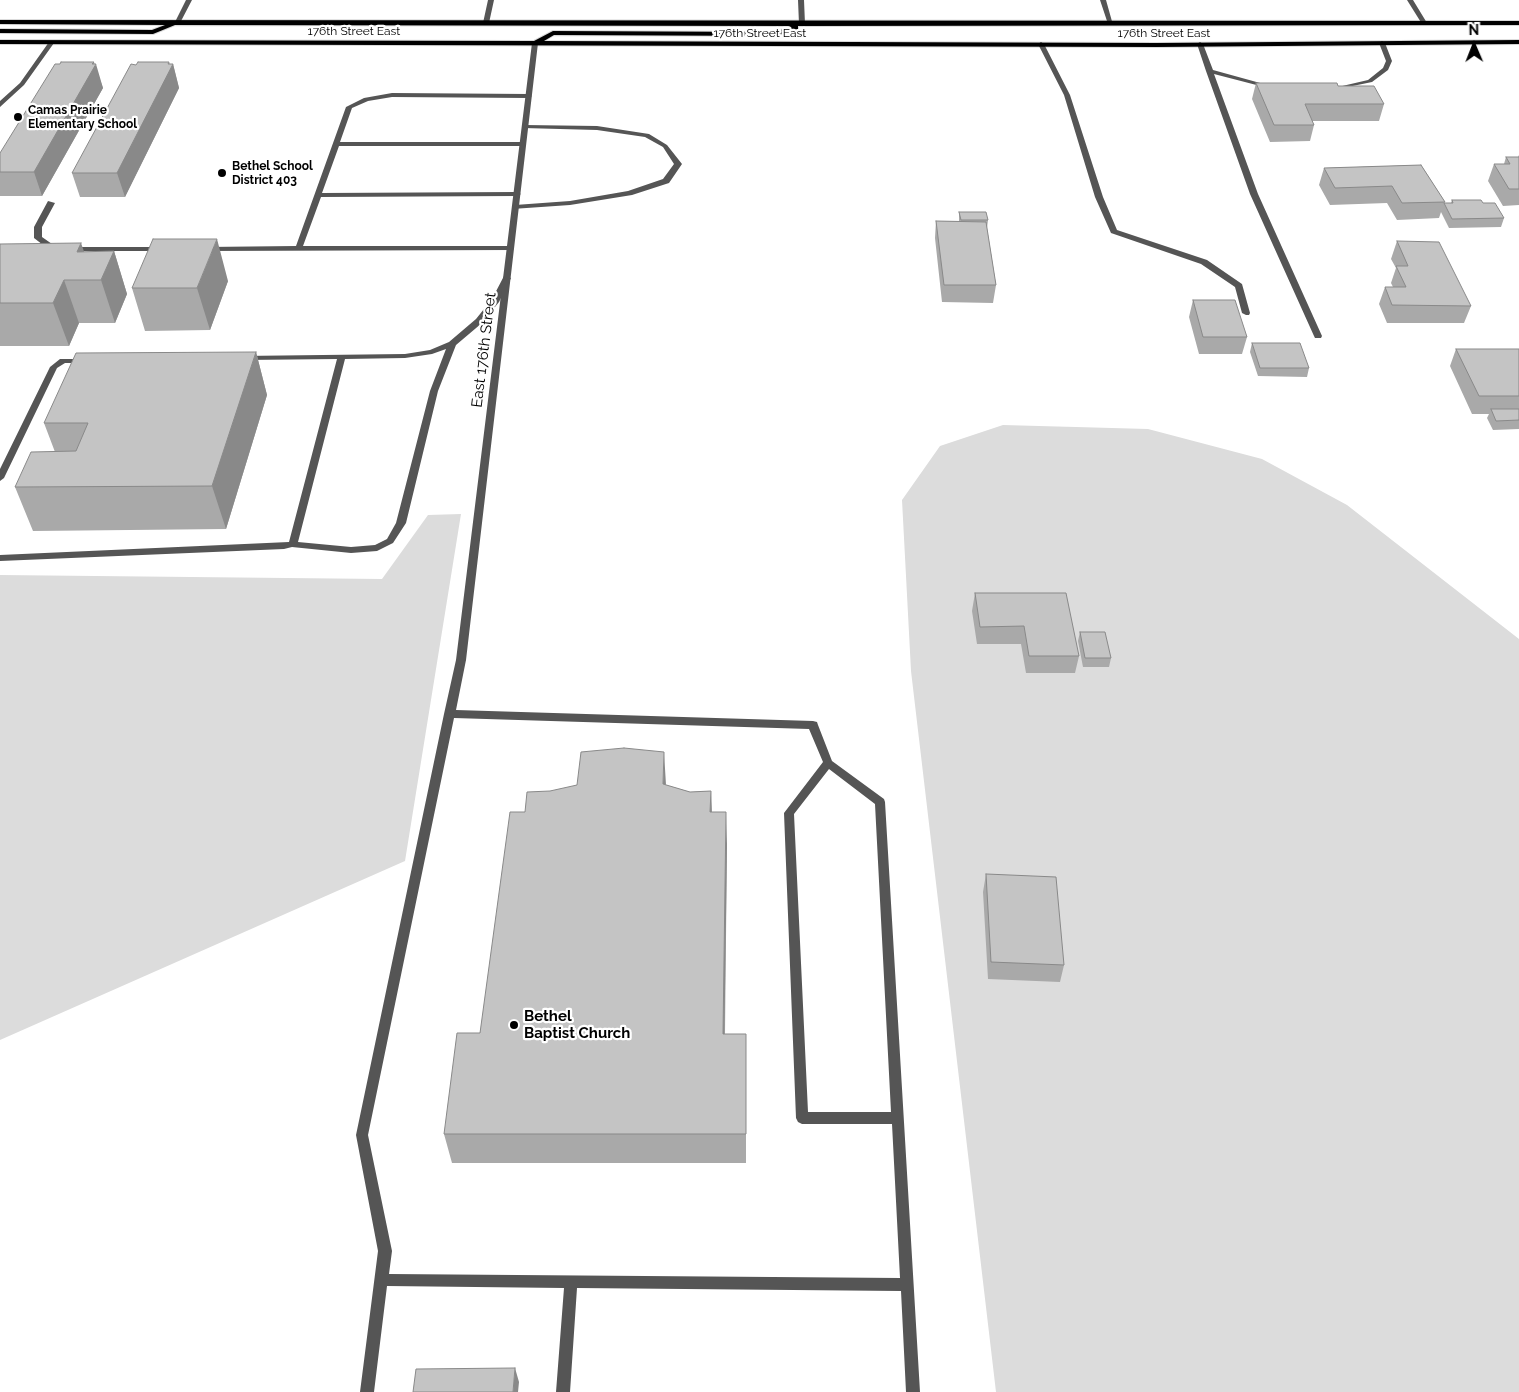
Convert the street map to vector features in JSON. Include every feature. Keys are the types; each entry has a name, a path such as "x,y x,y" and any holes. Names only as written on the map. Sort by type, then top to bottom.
{"main road":[{"name":"176th Street East","path":"0,22 1519,23"},
{"path":"0,31 153,32 178,22"},
{"path":"535,42 554,33 776,34 802,24"},
{"name":"176th Street East","path":"0,42 1200,44 1519,42"}],"street":[{"path":"178,22 189,0"},
{"path":"486,23 491,0"},
{"path":"801,0 802,24"},
{"path":"1103,0 1111,24"},
{"path":"1410,0 1424,23"},
{"path":"0,105 22,84 51,42"},
{"name":"East 176th Street","path":"367,1392 384,1251 362,1135 461,660 535,42"},
{"path":"1335,88 1370,81 1386,69 1389,60 1382,43"},
{"path":"1041,44 1066,94 1099,196 1114,231 1204,262 1239,286 1246,313"},
{"path":"1200,44 1254,194 1318,336"},
{"path":"1209,71 1279,87"},
{"path":"298,248 349,107 366,99 392,96 529,96"},
{"path":"515,207 570,202 629,193 666,181 678,164 665,146 647,135 597,128 525,127"},
{"path":"336,144 523,144"},
{"path":"318,195 517,194"},
{"path":"52,203 38,227 38,238 50,246 73,249 171,249"},
{"path":"201,249 510,248"},
{"path":"233,359 405,356 432,352 452,344 479,320 496,300 507,278"},
{"path":"0,558 284,546 292,544 351,550 377,548 390,542 401,524 434,391 452,344"},
{"path":"292,544 295,539 342,357"},
{"path":"0,478 54,368 63,361 93,361"},
{"path":"449,714 813,725 828,763 880,802 913,1392"},
{"path":"828,763 789,813 802,1118 897,1118"},
{"path":"381,1280 906,1285"},
{"path":"562,1392 571,1282"}],"shaded area":[{"path":"1003,425 1148,429 1262,459 1347,505 1519,639 1519,1392 996,1392 911,671 902,500 940,446"},
{"path":"461,514 405,861 0,1040 0,575 382,579 428,515"}],"building":[{"path":"61,62 94,62 92,64 96,64 34,172 0,172 0,153 55,64 60,64"},
{"path":"138,62 169,62 168,64 173,64 117,173 72,173 131,64 136,65"},
{"path":"1256,83 1337,83 1338,86 1374,86 1384,104 1305,104 1314,125 1274,125"},
{"path":"1506,157 1519,157 1519,189 1509,189 1494,164 1510,164"},
{"path":"1421,165 1445,202 1402,203 1392,186 1335,188 1324,168"},
{"path":"1452,200 1481,200 1483,203 1495,203 1504,218 1452,219 1444,203 1453,203"},
{"path":"959,212 986,212 988,220 961,220"},
{"path":"936,221 986,222 996,285 944,285"},
{"path":"153,239 217,239 197,288 132,288"},
{"path":"1397,241 1439,242 1471,306 1392,305 1385,287 1406,287 1396,266 1408,266"},
{"path":"81,243 77,252 114,251 101,280 64,280 53,303 0,303 0,244"},
{"path":"1193,300 1235,300 1247,337 1203,337"},
{"path":"1252,343 1300,343 1309,368 1260,368"},
{"path":"1456,349 1519,349 1519,396 1479,396"},
{"path":"256,352 212,486 15,487 31,452 76,451 88,423 44,423 76,353"},
{"path":"1491,409 1519,409 1519,420 1496,421"},
{"path":"975,593 1066,593 1079,656 1029,656 1024,626 980,627"},
{"path":"1080,632 1105,632 1111,658 1085,658"},
{"path":"624,748 664,752 663,784 690,792 711,791 710,812 726,812 723,1034 746,1034 746,1134 444,1134 457,1033 480,1033 510,812 525,812 527,792 550,791 577,785 581,752"},
{"path":"986,874 1056,877 1064,965 991,962"},
{"path":"515,1368 513,1392 413,1392 416,1369"}],"place":[{"name":"Camas Prairie Elementary School","path":"18,117"},
{"name":"Bethel School District 403","path":"222,173"},
{"name":"Bethel Baptist Church","path":"514,1025"}]}
